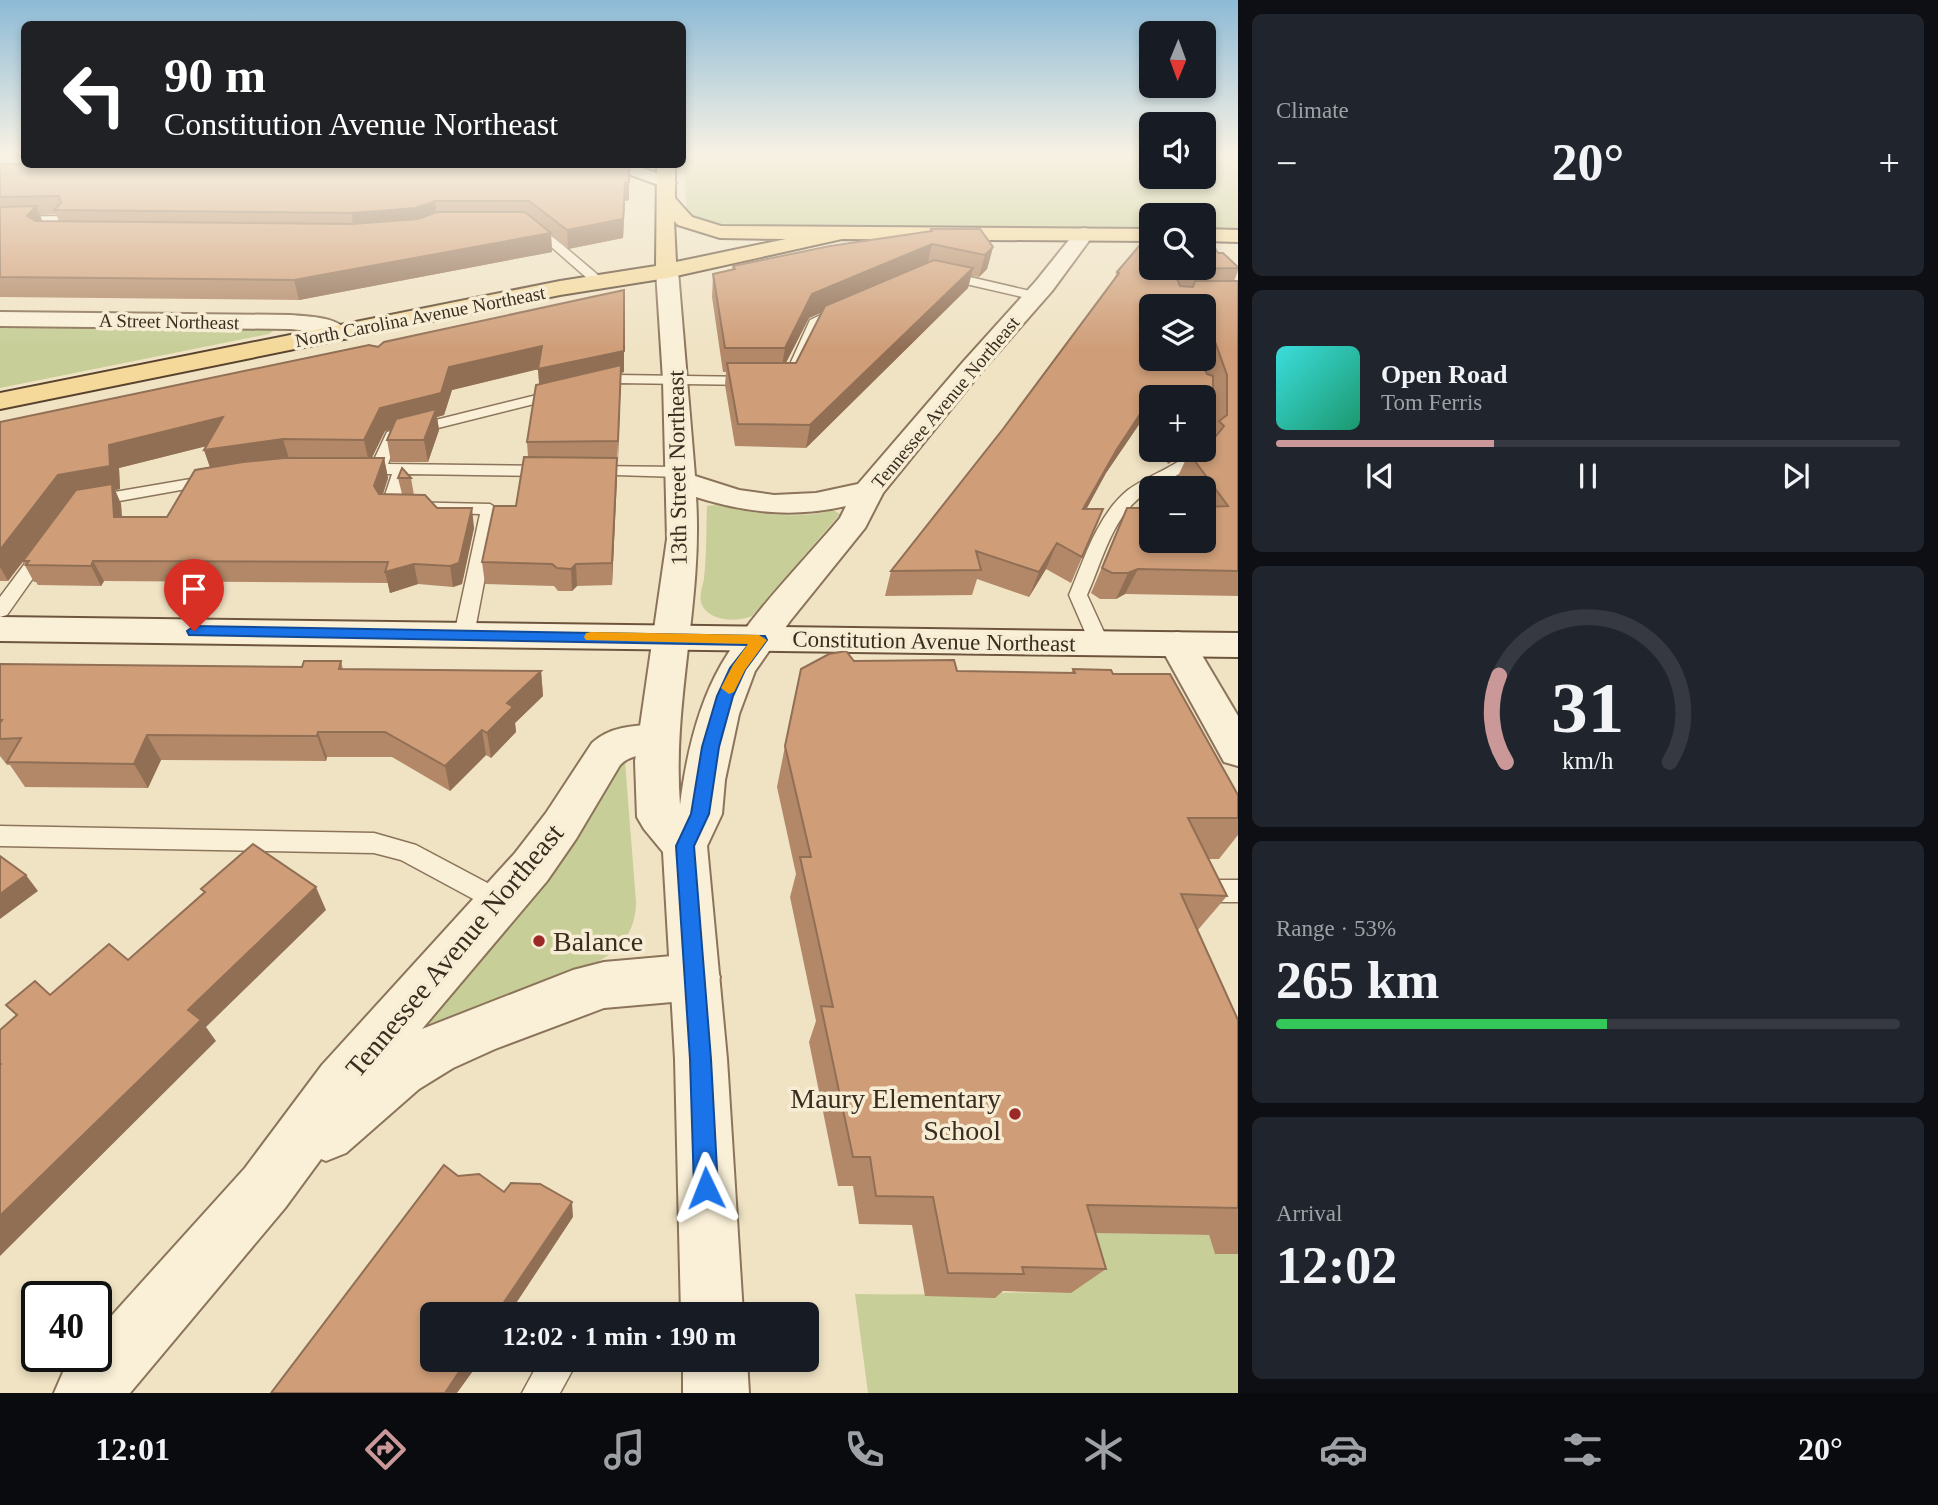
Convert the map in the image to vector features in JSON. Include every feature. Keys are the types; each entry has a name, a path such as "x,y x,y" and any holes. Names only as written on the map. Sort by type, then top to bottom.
{"main road":[{"name":"13th Street Northeast","path":"662,218 662,249 667,271"},
{"path":"684,218 685,221 711,230 1139,235"},
{"name":"North Carolina Avenue Northeast","path":"0,401 560,288 667,271 841,233"},
{"path":"1216,237 1235,239"}],"street":[{"name":"Tennessee Avenue Northeast","path":"759,640 854,521 869,491 1035,296 1084,234"},
{"name":"13th Street Northeast","path":"667,271 676,380 682,554 657,740 659,817 685,846"},
{"name":"A Street Northeast","path":"0,319 291,322 322,326 337,333"},
{"path":"680,476 743,501 772,506 813,504 869,491"},
{"name":"Constitution Avenue Northeast","path":"0,629 1238,645"},
{"path":"711,1302 695,978 685,846 700,814 711,747 725,696 738,668 759,640"},
{"path":"1177,644 1238,751"},
{"name":"Tennessee Avenue Northeast","path":"88,1393 265,1188 341,1084 501,903 561,826 612,747 628,741 657,740"},
{"name":"Tennessee Avenue Northeast","path":"265,1188 373,1091 434,1050 528,1011 604,985 695,978"},
{"path":"715,1372 716,1393"}],"lane":[{"path":"1,219 62,219 44,234 58,234"},
{"path":"517,225 535,227 600,283"},
{"path":"928,273 1035,296"},
{"path":"378,469 392,435 617,379 788,379 815,323 857,302"},
{"path":"1099,643 1078,594 1115,518 1125,502 1139,489 1189,462"},
{"path":"341,470 680,476"},
{"path":"402,470 389,507 490,509 464,635"},
{"path":"78,504 236,476"},
{"path":"0,611 54,537"},
{"path":"0,836 374,843 407,852 501,903"},
{"path":"1196,891 1238,891"},
{"path":"540,1393 553,1372"}],"green space":[{"path":"691,218 1139,218 1139,229 722,226"},
{"path":"1216,218 1238,218 1238,229 1216,229"},
{"path":"0,327 274,330 269,334 0,388"},
{"path":"716,505 774,515 803,515 833,510 840,514 752,616 724,619 706,611 700,599 706,560 707,506"},
{"path":"614,761 625,762 636,902 633,923 624,940 611,953 593,964 417,1033"},
{"path":"1055,1232 1209,1235 1215,1254 1238,1254 1238,1393 868,1393 855,1294 1071,1293"}],"building":[{"path":"0,218 31,218 36,221 352,224 421,218 532,218 551,233 294,280 0,277"},
{"path":"551,218 623,218 623,219 567,230"},
{"path":"931,229 980,229 993,247 985,255 932,244 812,294 785,348 725,348 713,274 735,269 733,266 830,246 932,231"},
{"path":"1139,246 1139,280 1178,280 1180,286 1193,287 1195,281 1238,281 1238,571 1138,569 1128,573 1112,573 1102,568 1127,508 1139,508 1139,553 1216,553 1216,506 1228,506 1216,490 1216,476 1206,476 1196,462 1216,462 1216,436 1224,426 1219,421 1227,415 1227,375 1216,344 1216,294 1139,294 1139,371 1206,371 1213,376 1213,385 1139,385 1139,416 1083,509 1103,509 1082,557 1057,543 1039,572 976,551 981,570 891,571 1003,429 1119,273 1117,272"},
{"path":"1216,250 1223,253 1238,268 1216,268"},
{"path":"934,260 973,268 810,425 738,424 727,363 796,363 825,306"},
{"path":"624,290 624,351 538,369 542,346 449,367 441,393 380,408 364,440 283,439 204,450 223,417 109,445 110,466 58,475 0,550 0,422 369,345 378,347 384,342"},
{"path":"621,365 618,441 527,442 536,385"},
{"path":"436,409 424,440 387,440 396,419"},
{"path":"524,457 617,458 612,563 576,564 571,569 557,568 552,564 482,562 494,506 516,506"},
{"path":"284,458 384,458 374,486 379,494 425,495 437,508 472,508 459,563 450,566 414,564 385,572 388,562 93,561 91,566 26,565 29,561 23,561 76,490 112,484 114,517 167,517 195,470"},
{"path":"402,468 411,478 398,478"},
{"name":"Maury Elementary School","path":"846,651 854,661 954,660 957,671 1075,673 1073,669 1111,670 1113,674 1170,674 1238,795 1238,818 1188,818 1227,896 1181,894 1238,1020 1238,1208 1087,1205 1106,1269 1022,1267 1024,1274 948,1273 933,1197 876,1196 870,1157 853,1157 821,1006 833,1007 800,857 811,857 785,746 801,669 829,654"},
{"path":"304,661 341,661 339,669 541,671 507,703 513,707 487,733 482,730 445,766 385,732 318,732 317,736 147,735 134,764 7,762 21,738 0,739 0,664 302,667"},
{"path":"253,844 316,887 188,1010 201,1020 0,1216 0,1030 17,1015 6,1005 35,981 50,995 109,944 128,960 205,892 201,889"},
{"path":"0,856 26,875 0,894"},
{"path":"444,1165 458,1176 479,1174 504,1192 511,1183 540,1184 572,1202 504,1302 420,1302 420,1372 459,1372 445,1393 271,1393"}],"slow traffic":[{"path":"591,637 759,640 738,668 729,688"}],"place":[{"name":"Balance","path":"539,941"},
{"name":"Maury Elementary School","path":"1015,1114"}],"route":[{"path":"194,631 759,640 738,668 725,696 704,780 700,814 685,846 701,1059 706,1188"}]}
